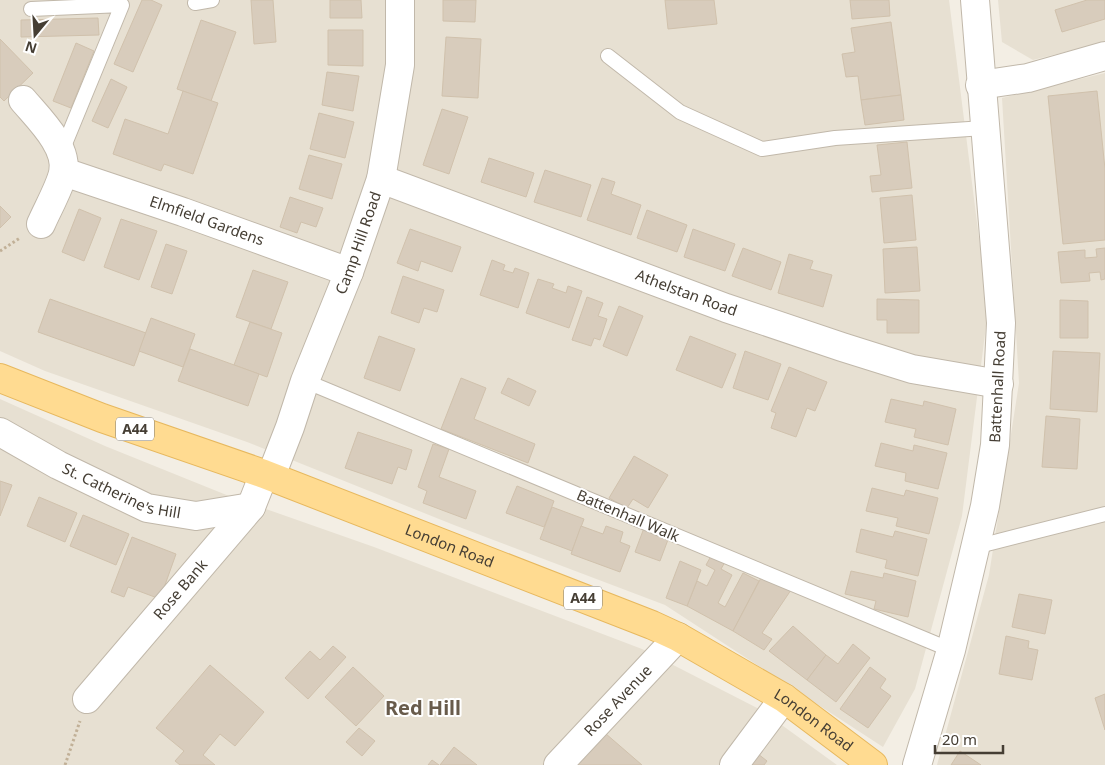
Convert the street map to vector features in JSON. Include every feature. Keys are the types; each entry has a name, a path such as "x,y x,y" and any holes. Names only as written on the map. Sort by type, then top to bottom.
{"main road":[{"name":"London Road","path":"0,378 102,418 268,475 652,625 678,637 784,698 873,765"}],"street":[{"name":"Camp Hill Road","path":"268,475 290,427 305,381 349,272 381,179 400,65 400,0"},
{"name":"Battenhall Road","path":"917,765 951,650 985,506 995,445 1001,323 980,84 975,0"},
{"path":"980,84 1028,78 1105,56"},
{"path":"23,100 52,134 62,162 42,224"},
{"name":"Elmfield Gardens","path":"62,162 183,212 349,272"},
{"name":"Athelstan Road","path":"381,179 726,308 842,347 912,369 998,384"},
{"name":"St. Catherine's Hill","path":"0,432 58,465 146,508 196,516 251,507"},
{"name":"Rose Bank","path":"87,699 251,507 268,475"},
{"name":"Rose Avenue","path":"558,765 678,637"},
{"path":"734,765 784,698"}],"lane":[{"path":"194,3 212,0"},
{"path":"30,9 122,5 62,162"},
{"path":"608,56 680,112 762,149 835,138 984,128"},
{"name":"Battenhall Walk","path":"305,381 951,650"},
{"path":"975,547 1105,514"}],"path":[{"path":"65,765 87,699"}],"shaded area":[{"path":"0,0 949,0 988,310 962,516 915,689 883,747 665,605 454,525 247,442 45,371 0,351"},
{"path":"998,0 1105,0 1105,42 1033,60 1002,42"},
{"path":"1105,73 1105,765 937,765 989,575 1019,383 1002,98"},
{"path":"0,399 105,446 229,496 374,547 642,649 761,710 837,765 0,765"}],"building":[{"path":"142,0 151,0 162,5 133,72 114,64"},
{"path":"251,0 273,0 276,42 254,44"},
{"path":"330,0 361,0 362,18 330,18"},
{"path":"443,0 476,0 475,22 443,21"},
{"path":"665,0 714,0 717,24 668,29"},
{"path":"850,0 889,0 890,16 852,19"},
{"path":"1087,0 1105,0 1105,19 1062,32 1055,10"},
{"path":"98,18 99,35 21,37 21,20"},
{"path":"201,20 236,32 211,101 177,89"},
{"path":"891,22 901,95 861,100 858,76 846,77 842,54 855,52 851,28"},
{"path":"328,30 363,30 363,66 328,65"},
{"path":"446,37 481,39 478,98 442,96"},
{"path":"0,39 33,73 4,101 0,97"},
{"path":"76,43 94,51 71,108 53,101"},
{"path":"327,72 359,76 353,111 322,105"},
{"path":"111,79 127,87 108,128 92,121"},
{"path":"183,91 218,103 193,174 164,164 161,171 113,154 125,119 168,134"},
{"path":"1097,91 1105,169 1105,240 1063,244 1048,96"},
{"path":"901,95 904,120 865,125 861,100"},
{"path":"442,109 468,117 449,174 423,165"},
{"path":"319,113 354,122 345,158 310,149"},
{"path":"907,142 912,188 872,192 870,176 881,175 877,145"},
{"path":"309,155 342,164 332,199 299,189"},
{"path":"489,158 534,173 526,197 481,182"},
{"path":"545,170 591,185 581,217 534,202"},
{"path":"602,178 615,182 611,194 641,205 631,235 587,220"},
{"path":"912,195 916,240 884,243 880,198"},
{"path":"290,197 323,208 316,227 301,222 297,233 280,227"},
{"path":"0,206 11,217 0,228"},
{"path":"79,209 101,218 84,261 62,252"},
{"path":"647,210 687,225 677,252 637,238"},
{"path":"121,219 157,231 139,280 104,267"},
{"path":"410,229 461,247 452,272 421,261 418,271 397,263"},
{"path":"693,229 735,244 725,271 684,257"},
{"path":"166,244 187,251 172,294 151,287"},
{"path":"917,247 920,291 885,293 883,249"},
{"path":"743,248 781,262 771,290 732,276"},
{"path":"1105,248 1105,279 1101,280 1100,272 1089,273 1090,281 1061,283 1058,252 1085,250 1085,258 1097,257 1096,249"},
{"path":"789,254 813,261 810,269 832,275 823,307 778,293"},
{"path":"492,260 505,265 503,270 513,273 515,268 529,273 518,308 480,295"},
{"path":"253,270 288,282 271,329 236,317"},
{"path":"403,276 444,290 437,312 424,308 419,323 391,313"},
{"path":"538,279 554,284 552,288 566,293 568,286 582,291 569,328 526,313"},
{"path":"587,297 603,303 598,316 607,319 600,340 594,338 591,346 572,340"},
{"path":"50,299 146,333 134,366 38,332"},
{"path":"877,299 919,300 919,333 887,333 887,320 877,320"},
{"path":"1060,300 1088,301 1088,338 1060,338"},
{"path":"619,306 643,316 627,356 603,346"},
{"path":"151,318 195,334 183,367 139,351"},
{"path":"250,322 282,333 267,377 234,365"},
{"path":"379,336 415,349 400,391 364,378"},
{"path":"690,336 736,354 722,388 676,370"},
{"path":"190,349 259,374 248,406 178,381"},
{"path":"745,351 781,364 768,400 733,388"},
{"path":"1053,351 1100,353 1097,412 1050,409"},
{"path":"789,367 827,382 815,411 807,408 796,437 771,428 776,413 771,411"},
{"path":"461,378 486,388 474,419 535,444 528,463 441,429"},
{"path":"508,378 536,391 529,406 501,393"},
{"path":"891,399 923,406 924,401 956,409 948,445 914,437 916,429 885,422"},
{"path":"1046,416 1080,419 1077,469 1042,467"},
{"path":"358,432 412,450 406,470 398,467 392,484 345,468"},
{"path":"881,443 913,451 914,445 947,453 938,489 905,481 906,473 875,466"},
{"path":"433,444 449,449 439,477 476,491 466,519 423,503 427,491 418,487"},
{"path":"634,456 668,475 648,508 633,499 627,508 609,498"},
{"path":"0,481 12,485 0,516"},
{"path":"517,486 554,501 544,527 506,513"},
{"path":"872,488 904,496 906,490 938,498 929,534 896,526 898,518 866,511"},
{"path":"39,497 77,513 65,542 27,526"},
{"path":"552,507 584,519 572,551 540,539"},
{"path":"83,515 129,534 116,565 70,546"},
{"path":"581,526 603,534 606,526 623,532 620,542 630,546 620,572 571,554"},
{"path":"644,528 669,537 660,561 635,552"},
{"path":"861,529 893,537 895,531 927,539 918,576 885,568 887,560 856,552"},
{"path":"132,537 176,554 160,599 128,587 124,597 111,592"},
{"path":"711,556 725,562 721,569 732,575 718,603 725,607 743,573 759,581 733,631 687,606 697,581 707,586 715,570 706,565"},
{"path":"680,561 701,570 687,606 666,598"},
{"path":"851,571 883,578 884,573 916,581 908,617 874,609 876,601 845,594"},
{"path":"762,576 791,590 762,633 772,639 764,650 733,631"},
{"path":"1019,594 1052,600 1045,634 1012,627"},
{"path":"793,626 826,655 807,680 769,651"},
{"path":"1006,636 1029,641 1028,648 1038,650 1032,680 999,674"},
{"path":"853,644 870,658 836,702 807,680 826,655 838,664"},
{"path":"333,646 346,657 308,699 285,678 310,651 320,660"},
{"path":"210,665 264,712 235,746 220,734 203,755 215,765 180,765 175,761 184,751 156,728"},
{"path":"353,667 384,696 356,726 325,697"},
{"path":"870,667 886,679 880,688 891,696 868,728 840,709"},
{"path":"1105,694 1105,730 1095,698"},
{"path":"598,727 642,765 566,765"},
{"path":"359,728 375,741 362,756 346,742"},
{"path":"454,747 477,765 440,765"},
{"path":"753,750 767,761 764,765 742,765"},
{"path":"960,751 981,765 951,765"},
{"path":"432,760 439,765 428,765"}],"district":[{"name":"Red Hill","path":"423,708"}]}
